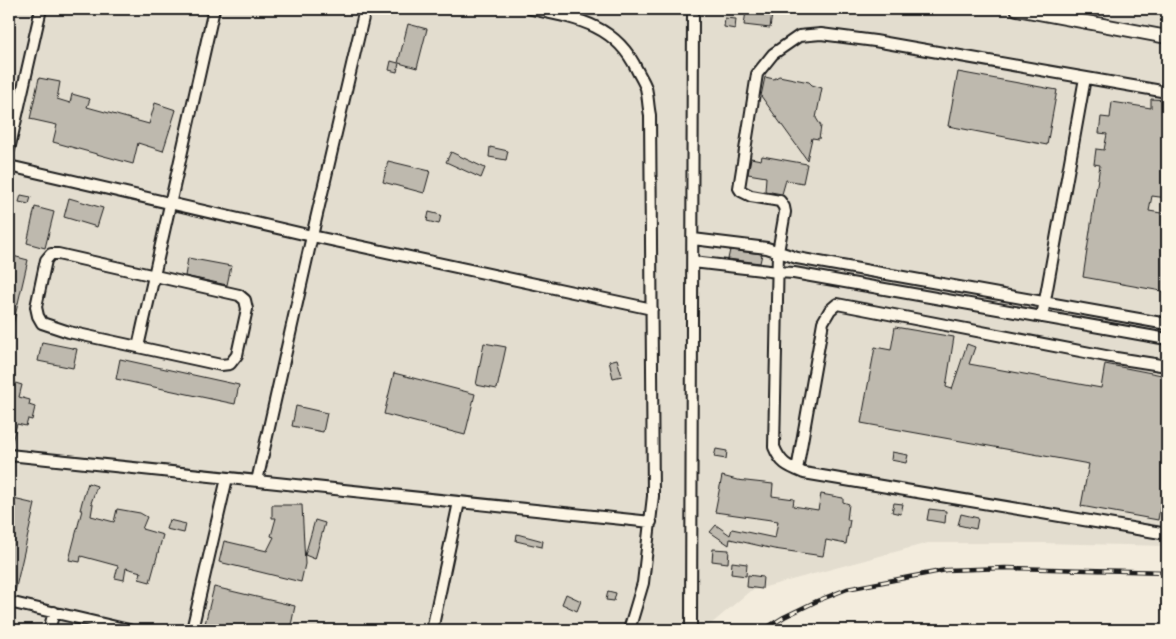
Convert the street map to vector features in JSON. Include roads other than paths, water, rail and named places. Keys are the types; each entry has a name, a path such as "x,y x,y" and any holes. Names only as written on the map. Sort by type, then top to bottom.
{"main road":[{"path":"1016,9 1167,37"}],"street":[{"path":"9,150 41,9"},
{"path":"138,347 214,9"},
{"path":"257,481 365,9"},
{"path":"531,9 576,18 601,29 620,44 634,63 646,87 650,115 653,496 643,583 629,630"},
{"path":"692,630 693,9"},
{"path":"1167,92 876,41 821,34 798,36 773,54 757,74 739,188 751,196 780,201 785,212 778,252 774,447 779,459 786,466 804,473 1167,534"},
{"path":"1042,317 1085,78"},
{"path":"9,166 312,236 652,309"},
{"path":"693,239 767,248 797,258 1167,324"},
{"path":"51,254 154,276 239,295 245,300 247,309 237,355 230,364 221,364 69,332 42,323 38,316 36,307 46,260 51,254"},
{"path":"692,262 794,273 1167,339"},
{"path":"797,470 823,322 830,310 837,304 1116,358 1167,366"},
{"path":"9,455 651,522"},
{"path":"192,630 227,478"},
{"path":"432,630 459,502"},
{"path":"9,602 129,630"},
{"path":"49,630 54,612"}],"railway":[{"path":"763,630 784,617 847,589 946,570 1006,568 1167,572"}]}
